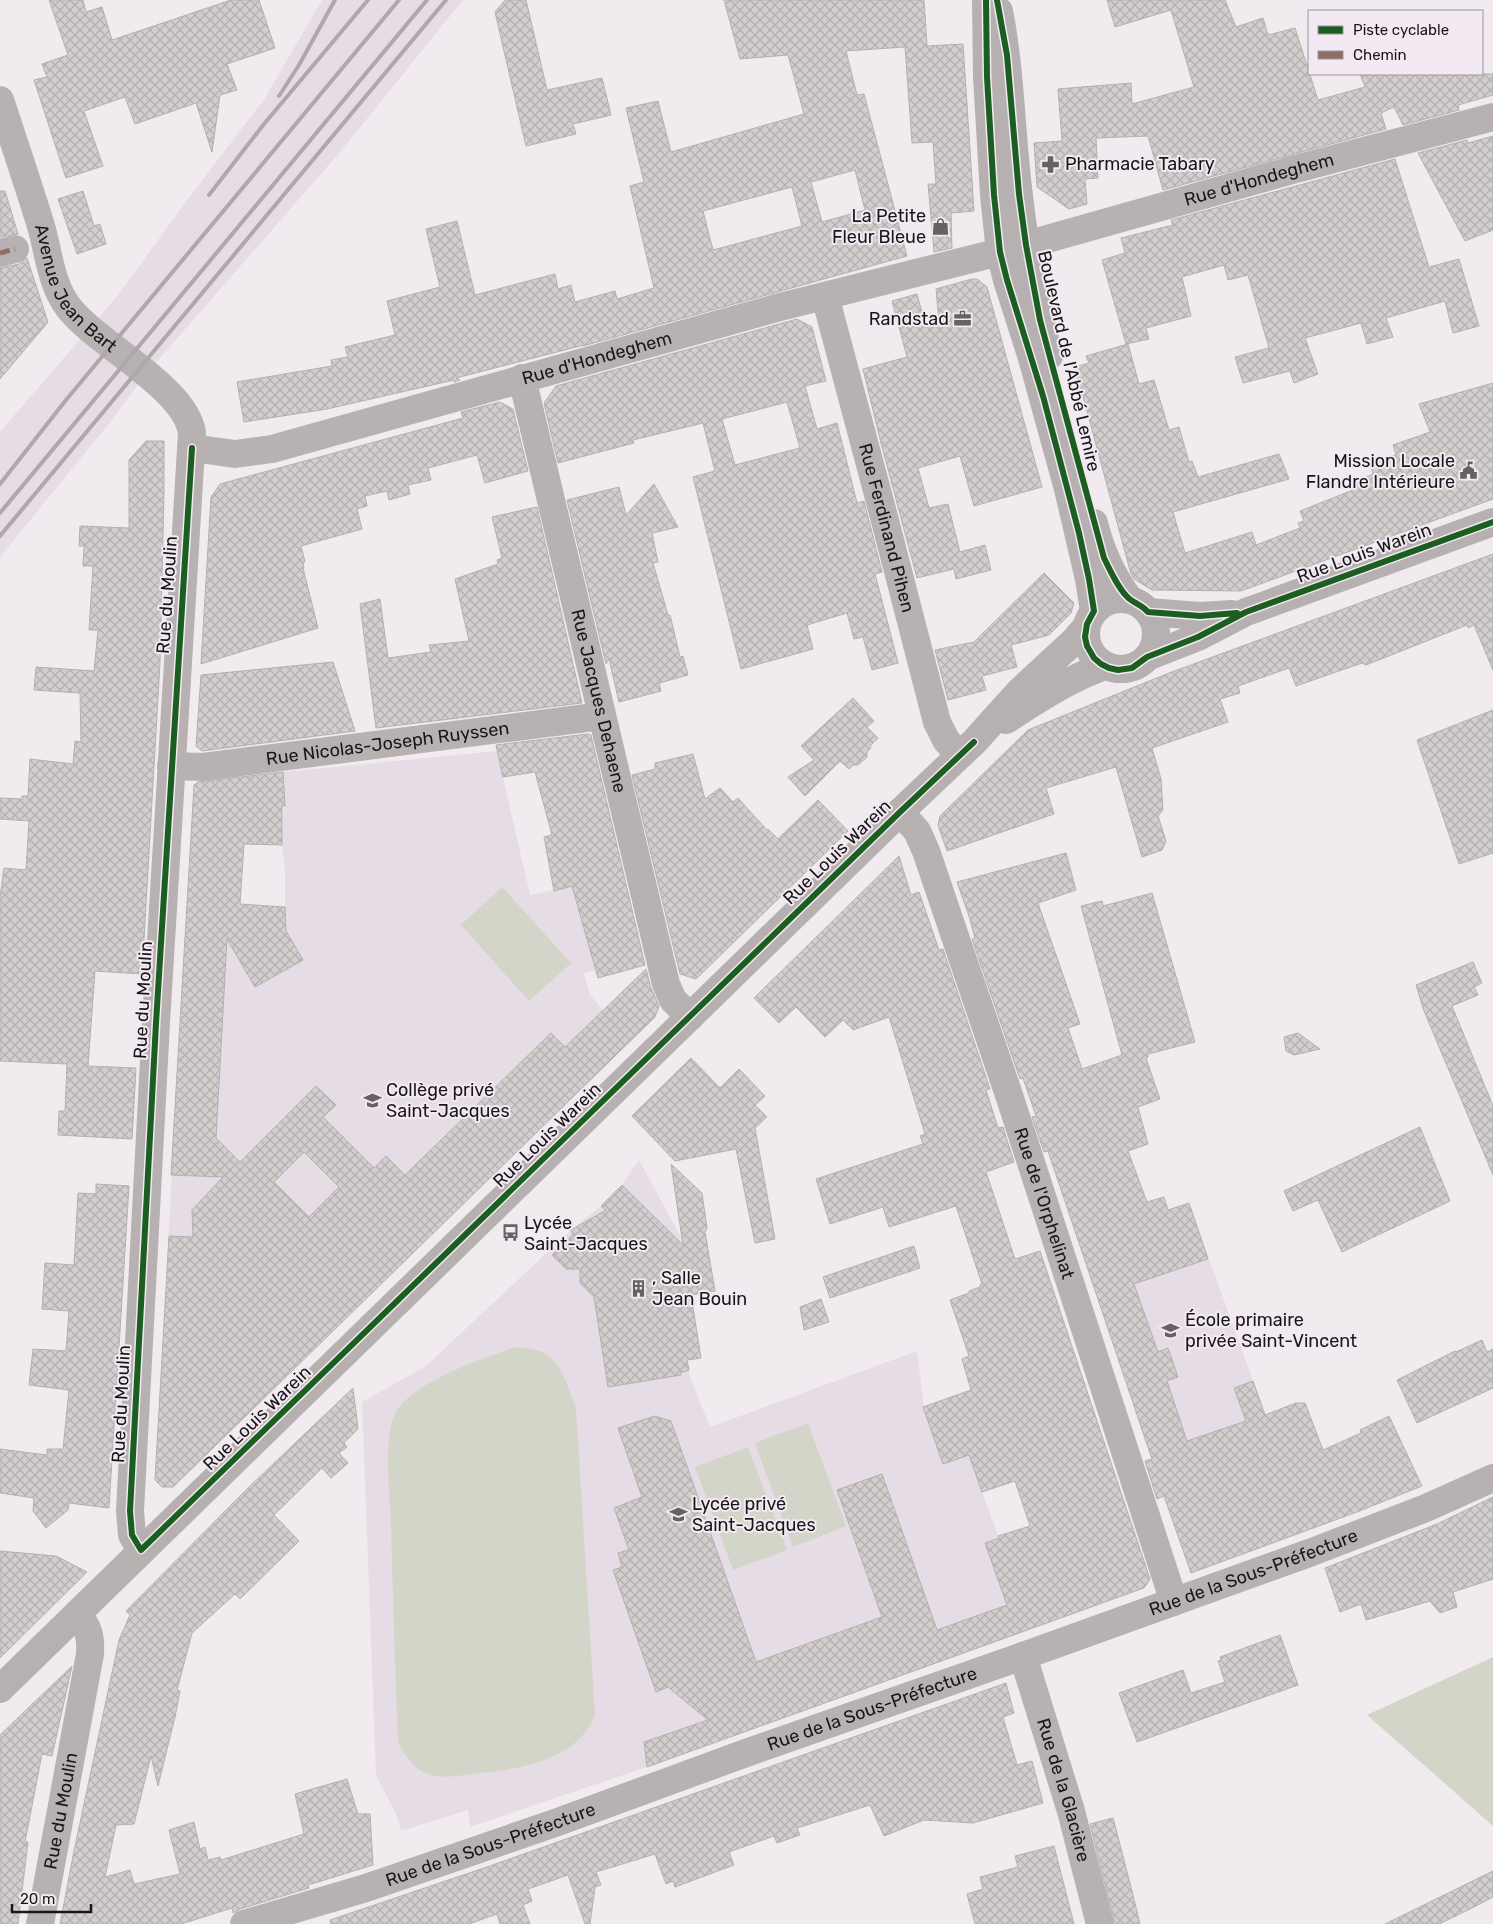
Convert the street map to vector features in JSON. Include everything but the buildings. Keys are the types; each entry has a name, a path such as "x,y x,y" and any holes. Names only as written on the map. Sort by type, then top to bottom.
{"main road":[{"name":"Boulevard de l'Abbé Lemire","path":"986,0 987,77 993,185 1044,335 1098,538 1110,570 1139,606"},
{"name":"Boulevard de l'Abbé Lemire","path":"997,0 1007,55 1019,194 1013,248 1007,280 1034,367 1068,489 1090,579 1090,619"},
{"name":"Rue Louis Warein","path":"1147,658 1198,637 1246,612 1493,522"},
{"path":"1115,599 1139,606 1155,626 1156,638 1147,658 1140,664 1128,669 1118,670 1097,661 1089,650 1085,637 1090,619 1106,602 1115,599"},
{"name":"Rue Louis Warein","path":"1139,606 1200,616 1246,612"},
{"name":"Rue Louis Warein","path":"0,1688 966,749 1028,682 1074,641 1090,619"},
{"name":"Rue Louis Warein","path":"966,749 1055,690 1105,666"}],"street":[{"name":"Avenue Jean Bart","path":"0,100 40,222 54,278 61,295 80,320 162,389 182,409 191,425 192,448"},
{"name":"Rue d'Hondeghem","path":"192,448 228,454 258,452 825,296 1082,231 1302,168 1493,117"},
{"name":"Rue Ferdinand Pihen","path":"825,296 884,514 937,722 946,740 966,749"},
{"name":"Rue Jacques Dehaene","path":"522,378 666,984 674,1000 690,1017"},
{"name":"Rue du Moulin","path":"141,1550 132,1535 130,1521 171,766 192,448"},
{"name":"Rue Nicolas-Joseph Ruyssen","path":"171,766 203,767 602,716"},
{"name":"Rue de l'Orphelinat","path":"900,812 916,831 926,851 1010,1098 1174,1602"},
{"name":"Rue de la Sous-Préfecture","path":"244,1924 366,1888 555,1823 746,1753 1024,1656 1399,1519 1493,1478"},
{"name":"Rue du Moulin","path":"40,1924 90,1654 89,1632 84,1622 76,1614"},
{"name":"Rue de la Glacière","path":"1024,1656 1071,1811 1100,1924"}],"shaded area":[{"path":"322,0 463,0 340,152 146,374 107,426 0,557 0,432 119,294 265,98"},
{"name":"Collège privé Saint-Jacques","path":"497,751 530,895 572,886 596,970 584,973 589,993 603,1011 593,1076 173,1487 162,1487 155,1480 185,936 285,925 285,870 282,845 283,772"},
{"path":"502,887 571,963 529,1001 461,925"},
{"name":"Lycée privé Saint-Jacques","path":"639,1160 683,1241 701,1358 687,1361 689,1374 710,1427 917,1351 924,1407 971,1390 961,1359 975,1355 974,1470 1032,1629 647,1767 470,1827 468,1810 401,1831 396,1814 376,1775 362,1402 426,1366 571,1230 601,1206 622,1185"},
{"name":"École primaire privée Saint-Vincent","path":"1189,1203 1267,1420 1157,1476 1078,1239"},
{"path":"516,1347 531,1348 551,1358 567,1384 576,1408 595,1715 586,1731 574,1744 543,1761 489,1772 435,1776 423,1772 415,1766 398,1743 388,1469 391,1424 403,1402 432,1382 468,1365"},
{"path":"808,1423 846,1526 793,1547 755,1443"},
{"path":"748,1447 787,1550 733,1570 695,1467"},
{"path":"1493,1657 1493,1826 1367,1715"}],"railway":[{"path":"279,96 299,65 335,0"},
{"path":"209,195 264,124 368,0"},
{"path":"0,484 66,400 399,0"},
{"path":"0,513 427,0"},
{"path":"0,536 446,0"}],"marked path":[{"path":"0,253 15,249"}],"cycle path":[{"path":"986,0 987,77 994,195 1000,252 1043,396 1079,533 1094,611 1087,624 1085,637 1087,646 1094,658 1109,668 1118,670 1132,668 1147,657 1198,637 1246,612 1493,522"},
{"path":"997,0 1007,55 1019,194 1040,320 1104,558 1127,597 1148,612 1200,616 1237,613"},
{"path":"192,448 156,1023 130,1511 132,1535 141,1550 974,742"}],"place":[{"name":"Pharmacie Tabary","path":"1051,164"},
{"name":"La Petite Fleur Bleue","path":"940,226"},
{"name":"Randstad","path":"963,319"},
{"name":"Mission Locale Flandre Intérieure","path":"1469,471"},
{"name":"Collège privé Saint-Jacques","path":"372,1100"},
{"name":"Lycée Saint-Jacques","path":"510,1233"},
{"name":", Salle Jean Bouin","path":"638,1288"},
{"name":"École primaire privée Saint-Vincent","path":"1171,1330"},
{"name":"Lycée privé Saint-Jacques","path":"678,1514"}]}
